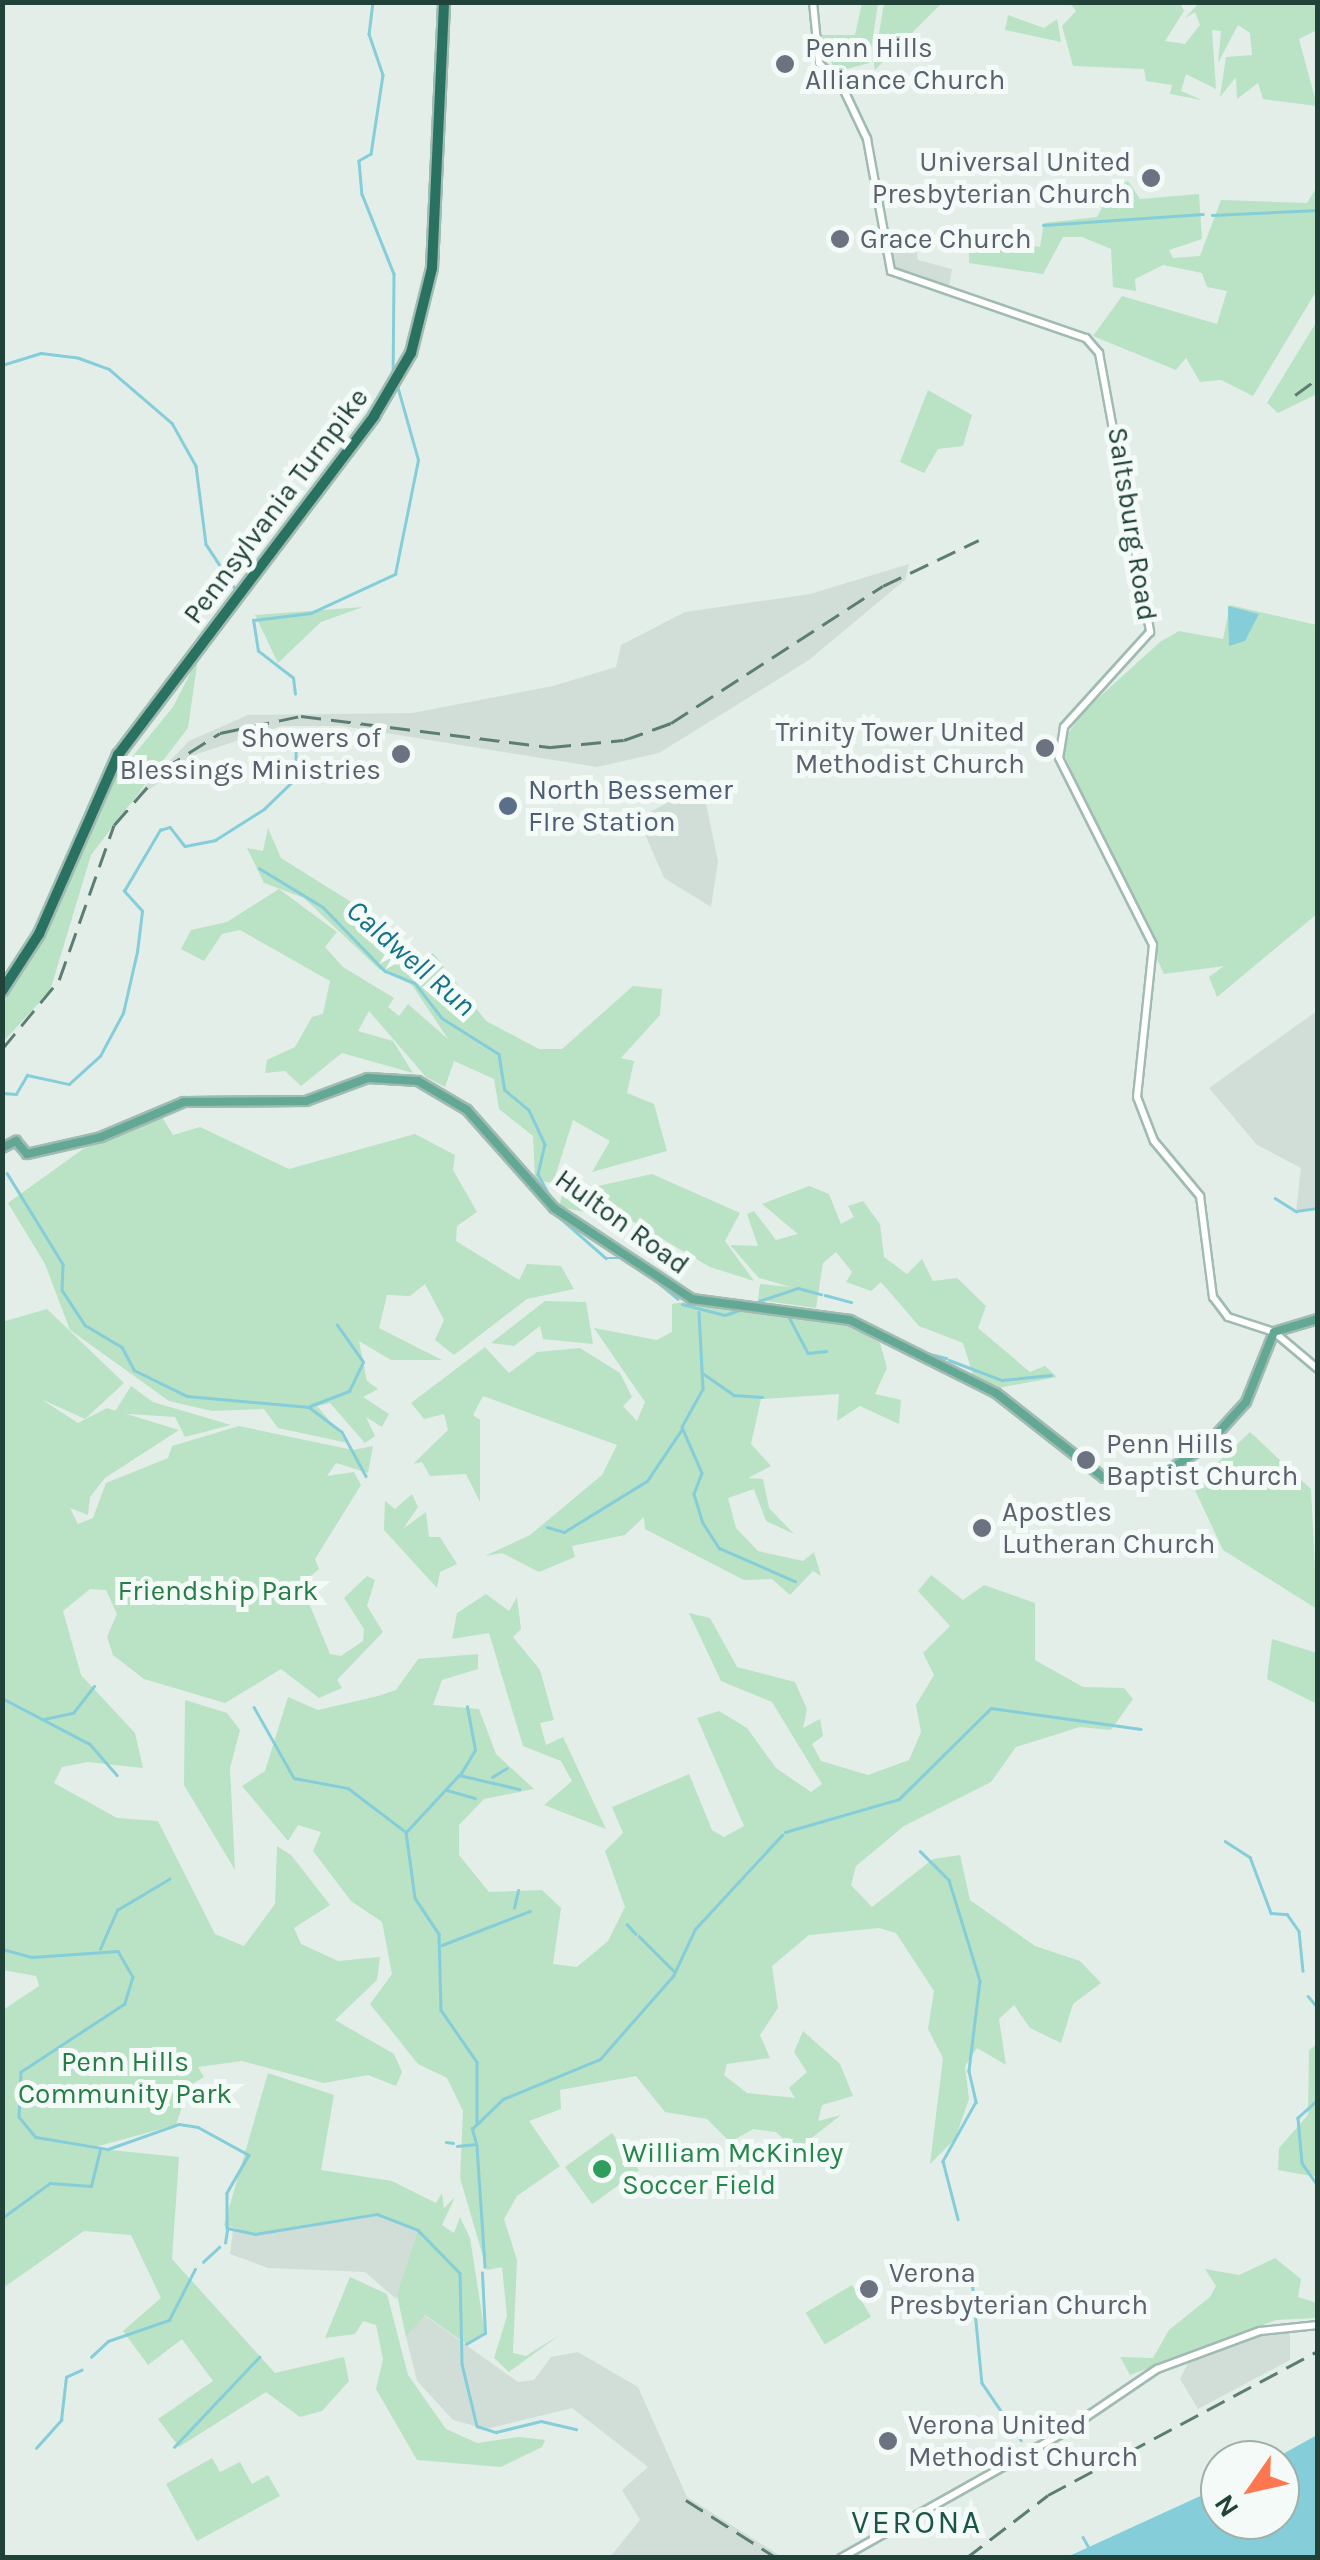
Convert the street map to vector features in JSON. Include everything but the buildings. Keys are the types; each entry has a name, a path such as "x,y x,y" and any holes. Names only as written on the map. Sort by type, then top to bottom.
{"highway":[{"name":"Pennsylvania Turnpike","path":"2,988 41,919 102,772 402,365 422,308 442,2"}],"main road":[{"name":"Saltsburg Road","path":"814,2 818,63 842,86 867,139 891,271 1086,338 1099,353 1150,632 1067,723 1059,758 1155,952 1137,1068 1145,1124 1200,1196 1217,1305 1274,1332 1318,1369"},
{"name":"Hulton Road","path":"2,1148 16,1142 27,1154 101,1138 184,1102 306,1101 368,1078 418,1081 468,1110 554,1208 692,1299 850,1320 996,1393 1104,1478 1158,1478 1214,1439 1246,1402 1274,1332"},
{"path":"1274,1332 1318,1320"},
{"path":"841,2558 1061,2434 1157,2369 1260,2330 1318,2325"}],"shaded area":[{"path":"914,237 918,260 952,269 949,287 894,269 886,242"},
{"path":"909,564 905,580 809,660 659,753 597,767 342,726 282,726 197,754 122,810 189,741 248,715 412,713 553,686 616,667 621,645 685,612 810,594"},
{"path":"702,785 718,861 711,907 664,878 638,818"},
{"path":"1317,1011 1317,1208 1296,1211 1301,1168 1257,1145 1209,1088"},
{"path":"371,2214 423,2234 396,2299 365,2272 268,2268 230,2254 233,2230"},
{"path":"424,2315 518,2382 534,2380 551,2357 578,2352 638,2387 687,2497 782,2557 610,2557 640,2520 622,2490 648,2467 572,2408 486,2429 453,2420 417,2381 406,2337"},
{"path":"1278,2328 1290,2329 1290,2360 1198,2409 1180,2379 1189,2361"}],"green space":[{"path":"862,3 878,3 869,63 836,72 819,35 855,35"},
{"path":"884,3 942,3 875,70 874,65"},
{"path":"1070,3 1180,3 1184,11 1165,41 1185,44 1200,25 1195,12 1185,18 1199,3 1317,3 1317,30 1299,39 1317,106 1263,99 1258,83 1237,99 1236,77 1220,97 1226,57 1252,55 1250,33 1238,25 1218,63 1221,31 1212,30 1216,89 1186,74 1181,91 1202,100 1170,94 1172,85 1146,81 1144,69 1073,66 1062,26 1076,11"},
{"path":"1008,15 1044,28 1057,19 1061,42 1005,30"},
{"path":"1128,181 1140,199 1199,194 1202,239 1169,250 1173,258 1200,256 1221,200 1307,203 1317,187 1317,290 1253,396 1221,380 1200,382 1186,358 1176,370 1093,336 1122,296 1217,324 1227,291 1207,287 1202,273 1163,265 1135,279 1136,291 1113,287 1111,249 1082,237 1063,237 1043,274 969,263 969,252 994,239 1040,247 1044,223 1097,217 1106,200 1120,209 1118,187"},
{"path":"1317,321 1317,394 1278,413 1267,403"},
{"path":"928,390 972,415 963,446 938,449 924,473 900,462"},
{"path":"1230,605 1317,625 1317,914 1217,997 1209,977 1224,966 1164,974 1060,745 1084,711 1160,642 1179,631 1223,639"},
{"path":"363,607 321,622 278,663 255,615"},
{"path":"198,658 188,728 91,855 50,991 3,1042 2,996 24,972 110,784 173,707"},
{"path":"268,828 281,858 375,917 418,962 433,953 486,1021 539,1049 562,1049 633,986 662,989 660,1015 621,1058 634,1061 627,1093 654,1104 667,1151 592,1172 610,1141 573,1120 553,1183 535,1180 533,1136 499,1109 494,1079 454,1061 445,1087 426,1077 369,1011 358,1031 393,1041 413,1073 342,1053 301,1086 285,1071 265,1073 267,1060 295,1047 312,1017 323,1014 330,981 240,930 222,934 204,961 181,949 191,930 227,922 279,889 337,932 325,947 343,967 394,998 388,1007 399,1016 408,1004 448,1039 412,985 379,969 304,898 264,883 247,848 263,851"},
{"path":"162,1117 173,1135 200,1127 289,1169 415,1134 455,1155 453,1170 477,1212 457,1226 456,1241 519,1280 527,1264 561,1266 574,1289 527,1299 454,1355 435,1340 444,1320 425,1284 410,1296 387,1295 379,1328 442,1360 391,1360 359,1341 367,1381 378,1389 363,1397 389,1414 382,1427 366,1417 375,1436 365,1443 330,1403 317,1406 348,1443 278,1428 264,1409 212,1411 169,1401 70,1330 45,1264 8,1203 83,1149"},
{"path":"652,1174 740,1213 725,1241 754,1281 710,1267 608,1207 601,1215 559,1207 563,1192 588,1199 598,1186"},
{"path":"809,1186 829,1194 841,1224 854,1217 848,1206 863,1201 880,1224 884,1257 907,1274 922,1259 933,1281 957,1278 986,1306 978,1328 1030,1372 1045,1366 1057,1377 998,1388 973,1375 963,1343 919,1326 881,1282 871,1291 846,1282 852,1272 836,1252 823,1263 816,1308 758,1300 760,1284 791,1287 759,1278 730,1245 758,1246 747,1214 754,1211 776,1240 798,1234 762,1204"},
{"path":"545,1301 586,1302 593,1344 543,1339 540,1326 514,1346 491,1343"},
{"path":"692,1301 840,1320 880,1343 887,1368 875,1394 901,1400 899,1424 860,1406 837,1421 839,1394 761,1399 751,1444 771,1466 748,1478 763,1479 769,1508 794,1534 766,1521 754,1489 728,1498 736,1528 758,1551 803,1561 814,1552 821,1576 813,1571 790,1595 772,1579 744,1580 645,1529 644,1517 625,1535 572,1546 575,1557 539,1572 502,1553 485,1556 530,1535 602,1475 617,1445 483,1396 473,1415 480,1420 480,1502 466,1474 430,1476 422,1462 413,1464 448,1430 444,1414 424,1419 411,1403 485,1347 509,1373 537,1352 580,1348 620,1373 632,1397 623,1406 637,1421 645,1402 594,1328 657,1340 672,1332 672,1304"},
{"path":"47,1309 124,1383 85,1419 41,1399 78,1423 107,1408 179,1430 105,1478 90,1497 88,1515 70,1508 78,1524 93,1518 106,1483 168,1458 172,1446 239,1426 353,1450 373,1446 368,1473 336,1463 327,1476 354,1472 361,1485 315,1559 319,1569 301,1584 330,1654 341,1656 363,1641 364,1629 344,1598 367,1576 375,1580 367,1606 383,1632 337,1680 342,1688 319,1698 281,1669 225,1703 144,1679 113,1655 107,1637 117,1614 106,1590 90,1589 63,1611 81,1675 135,1733 143,1768 88,1762 62,1767 54,1783 117,1818 158,1821 215,1934 244,1946 275,1904 277,1846 291,1855 330,1905 294,1928 301,1944 338,1961 380,1957 377,1980 335,2020 394,2054 402,2072 396,2086 368,2075 324,2083 242,2061 198,2067 204,2077 189,2086 176,2125 91,2148 179,2157 172,2259 275,2373 344,2357 349,2381 322,2411 300,2417 266,2392 179,2447 158,2419 213,2381 182,2339 148,2365 123,2331 161,2298 131,2235 84,2231 3,2288 3,2010 39,1986 36,1976 3,1970 2,1322"},
{"path":"131,1386 153,1402 231,1425 185,1437 175,1417 114,1413"},
{"path":"1250,1432 1311,1489 1317,1609 1223,1550 1193,1486"},
{"path":"412,1494 418,1507 403,1529 426,1512 429,1537 440,1537 457,1564 440,1572 437,1588 384,1530 385,1501 395,1509"},
{"path":"931,1575 963,1600 984,1585 1035,1603 1035,1660 1083,1687 1124,1688 1133,1699 1111,1730 1080,1727 1016,1747 991,1782 904,1826 856,1866 851,1885 872,1907 933,1859 960,1855 970,1900 1035,1946 1080,1961 1101,1983 1073,2004 1061,2043 1030,2028 1014,2005 999,2019 1006,2065 977,2048 965,2066 969,2099 955,2139 930,2164 943,2058 928,2029 934,1991 896,1933 879,1928 809,1935 772,1966 778,2008 760,2035 770,2058 727,2064 724,2075 747,2093 795,2098 789,2088 807,2072 794,2052 803,2031 840,2064 853,2096 822,2105 818,2121 841,2115 796,2150 776,2132 753,2129 730,2142 707,2119 665,2112 636,2076 560,2090 561,2109 529,2121 560,2166 517,2196 504,2219 517,2260 513,2353 526,2356 561,2334 509,2372 494,2358 507,2316 502,2267 487,2270 460,2178 463,2111 447,2078 418,2064 370,2004 392,1974 382,1922 351,1901 313,1851 321,1832 298,1825 288,1841 242,1786 265,1771 288,1697 318,1710 396,1690 418,1659 478,1654 478,1669 442,1680 433,1705 479,1709 496,1754 534,1789 484,1799 459,1825 459,1855 489,1892 542,1890 561,1908 553,1964 577,1967 608,1941 625,1907 605,1851 623,1833 612,1807 689,1774 712,1830 724,1837 744,1826 697,1718 719,1711 747,1728 776,1768 811,1792 822,1784 772,1702 721,1681 689,1613 710,1618 737,1667 795,1682 807,1709 803,1728 820,1719 823,1736 812,1744 821,1761 868,1775 909,1760 921,1732 916,1705 934,1675 923,1653 950,1626 918,1591"},
{"path":"486,1594 509,1611 517,1597 521,1629 513,1637 540,1670 554,1720 540,1723 546,1745 563,1737 606,1829 544,1805 572,1781 561,1761 523,1746 489,1633 452,1639 457,1613"},
{"path":"1272,1639 1317,1653 1317,1704 1267,1679"},
{"path":"185,1700 227,1713 240,1730 230,1768 235,1870 184,1785"},
{"path":"1317,2044 1317,2177 1278,2170 1279,2148 1308,2115 1309,2050"},
{"path":"268,2073 334,2095 321,2170 392,2181 436,2203 442,2193 444,2208 455,2197 442,2225 454,2233 460,2217 470,2238 485,2334 466,2344 425,2315 406,2337 397,2295 418,2230 377,2214 255,2234 224,2225"},
{"name":"William McKinley Soccer Field","path":"612,2133 639,2170 592,2204 565,2167"},
{"path":"1275,2258 1301,2279 1298,2297 1317,2303 1317,2318 1276,2320 1130,2375 1120,2357 1153,2358 1169,2330 1210,2297 1216,2286 1205,2269 1239,2275"},
{"path":"350,2277 387,2294 408,2375 446,2429 477,2443 519,2437 545,2440 542,2447 501,2467 417,2460 376,2389 383,2359 376,2325 363,2321 355,2334 325,2338"},
{"path":"852,2285 871,2317 825,2345 806,2313"},
{"path":"212,2458 220,2472 240,2462 252,2484 268,2475 280,2496 197,2541 166,2484"}],"water":[{"path":"1228,606 1259,614 1245,641 1229,646"},
{"path":"1317,2435 1317,2557 1067,2557 1200,2496 1200,2540 1300,2540 1300,2444"}],"waterway":[{"path":"373,2 369,34 383,75 371,154 359,161 362,194 394,274 393,379"},
{"path":"1212,215 1318,210"},
{"path":"1043,225 1203,214"},
{"path":"2,365 41,353 79,358 109,369 172,423 196,466 206,544 238,593"},
{"path":"295,694 293,678 258,651 253,620 311,613 395,574 418,460 397,386"},
{"path":"2,1093 16,1094 27,1075 69,1084 100,1056 123,1013 137,952 142,911 124,891 160,830 170,827 185,846 215,840 264,809 295,779 296,738"},
{"name":"Caldwell Run","path":"259,868 323,907 385,971 415,983 442,1018 499,1054 505,1090 529,1110 545,1144 538,1174 550,1197"},
{"path":"7,1173 63,1264 62,1290 85,1325 122,1347 134,1370 187,1396 309,1407 342,1432 366,1476"},
{"path":"1275,1198 1296,1211 1318,1208"},
{"name":"Caldwell Run","path":"551,1210 606,1258 624,1258"},
{"name":"Caldwell Run","path":"643,1270 678,1299"},
{"name":"Caldwell Run","path":"759,1301 798,1288 821,1294"},
{"name":"Caldwell Run","path":"825,1295 851,1302"},
{"name":"Caldwell Run","path":"682,1304 725,1315 745,1308"},
{"path":"699,1312 703,1389 682,1427 702,1473 694,1494 703,1523 719,1548 795,1581"},
{"path":"788,1315 808,1353 826,1351"},
{"path":"310,1406 349,1391 363,1362 337,1325"},
{"name":"Caldwell Run","path":"926,1353 946,1358"},
{"name":"Caldwell Run","path":"949,1360 1002,1380 1051,1375"},
{"path":"704,1374 734,1395 762,1397"},
{"path":"547,1527 564,1532 647,1481 682,1429"},
{"path":"44,1719 73,1713 94,1686"},
{"path":"2,1698 90,1744 117,1775"},
{"path":"254,1707 294,1778 348,1788 406,1832 415,1898 439,1934 441,2010 477,2062 477,2124"},
{"path":"460,1775 475,1750 467,1707"},
{"path":"785,1832 899,1799 991,1708 1141,1729"},
{"path":"492,1777 507,1768"},
{"path":"407,1831 459,1775 519,1789"},
{"path":"447,1790 475,1798"},
{"path":"457,2146 476,2144 472,2129 503,2099 600,2059 673,1976 695,1929 782,1835"},
{"path":"1225,1841 1250,1857 1271,1913 1287,1914 1299,1931 1303,1971"},
{"path":"920,1851 949,1880 980,1981 969,2071 976,2102 943,2161 958,2219"},
{"path":"100,1949 117,1910 169,1879"},
{"path":"514,1908 518,1890"},
{"path":"442,1945 530,1911"},
{"path":"627,1924 636,1934"},
{"path":"639,1936 674,1971"},
{"path":"2,1949 32,1957 118,1951 133,1977 125,2004 21,2072 19,2117 36,2137 108,2149 179,2124 198,2127 249,2155 227,2193 227,2228 255,2234 377,2214 418,2230 460,2273 462,2364 477,2426 496,2432 541,2421 576,2429"},
{"path":"1308,1996 1318,2008"},
{"path":"1318,2100 1298,2118 1302,2163 1318,2186"},
{"path":"446,2142 453,2143"},
{"path":"477,2146 485,2267"},
{"path":"2,2218 50,2183 91,2186 100,2150"},
{"path":"225,2243 227,2230"},
{"path":"203,2262 219,2247"},
{"path":"91,2357 108,2341 169,2320 195,2269"},
{"path":"466,2344 485,2333 482,2273"},
{"path":"972,2280 982,2383 1021,2440"},
{"path":"174,2447 259,2357"},
{"path":"36,2448 61,2420 66,2377 81,2370"},
{"path":"1083,2537 1089,2548"}],"railway":[{"path":"1295,395 1318,378"},
{"path":"2,1049 59,980 114,825 163,769 220,733 301,716 551,747 624,740 671,723 883,586 979,540"},
{"path":"966,2558 1048,2495 1318,2351"},
{"path":"686,2500 777,2558"}],"place":[{"name":"Penn Hills Alliance Church","path":"785,64"},
{"name":"Universal United Presbyterian Church","path":"1151,178"},
{"name":"Grace Church","path":"840,239"},
{"name":"Trinity Tower United Methodist Church","path":"1045,748"},
{"name":"Showers of Blessings Ministries","path":"401,754"},
{"name":"North Bessemer FIre Station","path":"508,806"},
{"name":"Penn Hills Baptist Church","path":"1086,1460"},
{"name":"Apostles Lutheran Church","path":"982,1528"},
{"name":"William McKinley Soccer Field","path":"602,2169"},
{"name":"Verona Presbyterian Church","path":"869,2289"},
{"name":"Verona United Methodist Church","path":"888,2441"}],"district":[{"name":"VERONA","path":"917,2523"}],"park label":[{"name":"Friendship Park","path":"218,1591"},
{"name":"Penn Hills Community Park","path":"125,2078"}]}
